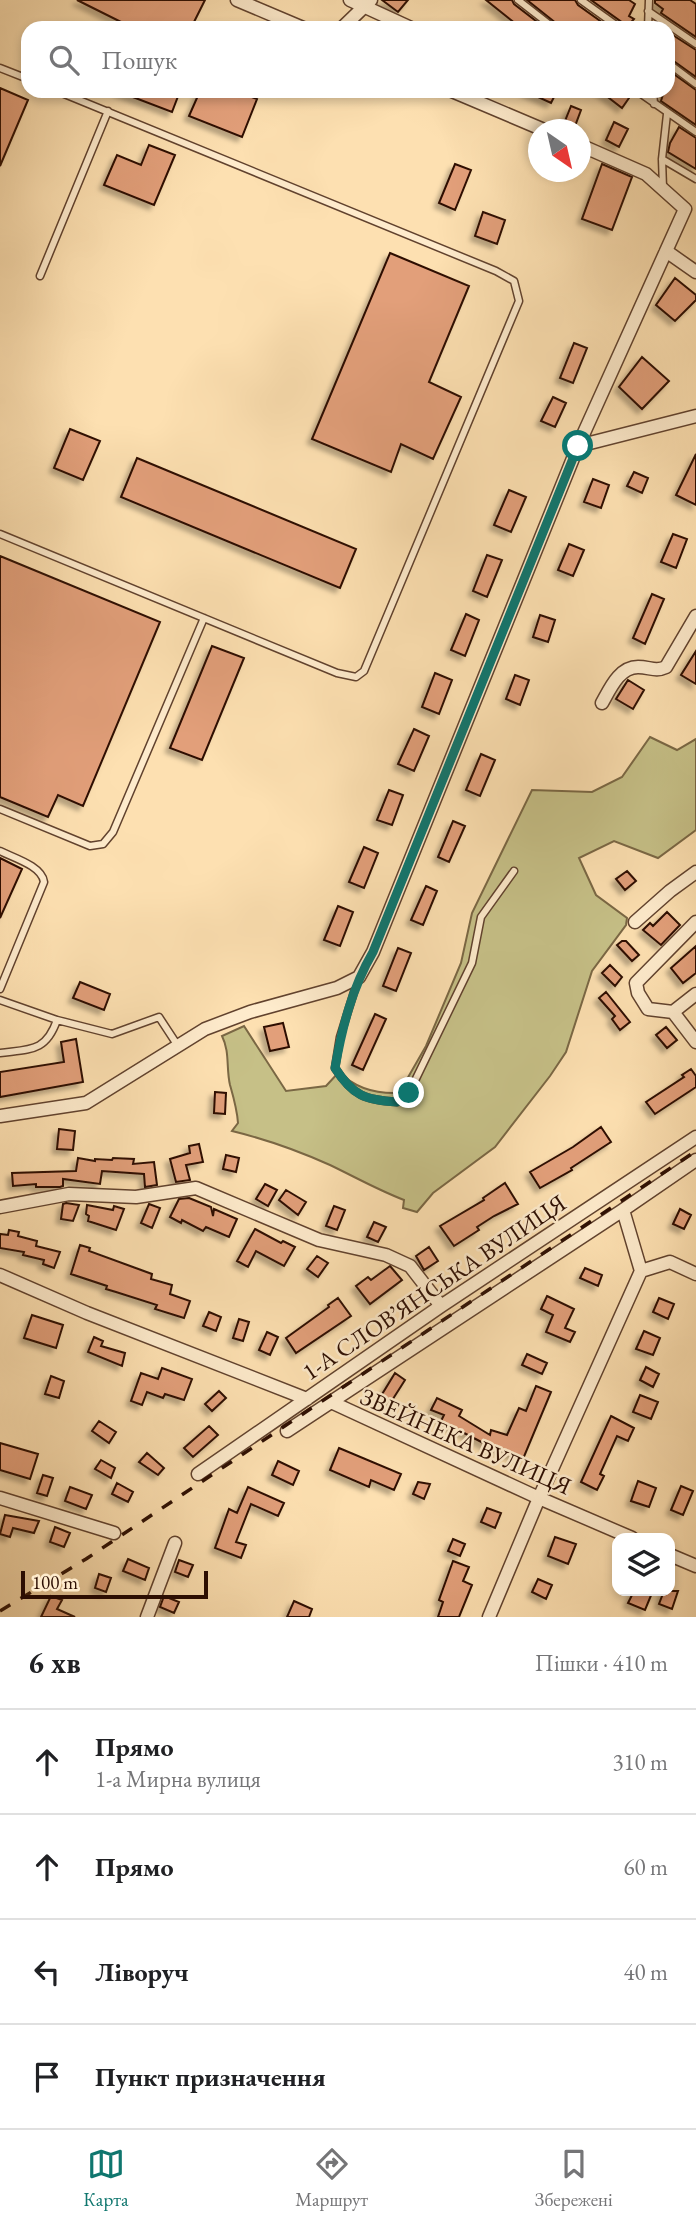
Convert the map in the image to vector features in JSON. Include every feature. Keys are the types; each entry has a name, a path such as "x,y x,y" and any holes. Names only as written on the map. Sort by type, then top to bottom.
{"street":[{"path":"237,0 286,21"},
{"path":"350,0 368,3 399,21"},
{"path":"349,21 368,3"},
{"path":"469,98 528,123"},
{"path":"0,1116 86,1103 205,1030 250,1012 337,988 359,977 373,952 578,446 685,209 646,174 591,150"},
{"path":"666,251 696,272"},
{"path":"578,446 696,416"},
{"path":"603,703 613,684 625,671 636,667 658,671 666,667 696,616"},
{"path":"635,922 696,872"},
{"path":"696,922 636,983 638,993 648,1009 673,1012 696,994"},
{"path":"673,1012 696,1042"},
{"name":"1-А СЛОВ’ЯНСЬКА ВУЛИЦЯ","path":"198,1474 441,1306 696,1137"},
{"path":"331,1402 696,1160"},
{"path":"0,1207 69,1194 136,1197 196,1188 318,1240 386,1255 410,1266 441,1306"},
{"path":"489,1617 641,1271 622,1210"},
{"path":"641,1271 670,1262 696,1274"},
{"path":"0,1275 307,1399"},
{"name":"ЗВЕЙНЕКА ВУЛИЦЯ","path":"287,1431 331,1402 620,1533"},
{"path":"0,1498 114,1533"},
{"path":"147,1617 175,1543"},
{"path":"675,1557 696,1566"}],"lane":[{"path":"518,0 545,21"},
{"path":"581,0 610,21"},
{"path":"647,4 668,21"},
{"path":"675,27 696,44"},
{"path":"0,68 21,76"},
{"path":"675,68 696,83"},
{"path":"0,534 337,673 356,677 364,671 519,301 514,281 496,271 75,98"},
{"path":"646,98 696,132"},
{"path":"654,98 654,104"},
{"path":"40,276 108,111"},
{"path":"663,190 662,159 667,114"},
{"path":"662,159 696,179"},
{"path":"0,809 90,846 103,844 113,832 204,618"},
{"path":"0,851 39,871 44,882 0,989"},
{"path":"359,977 340,1037 335,1068 347,1087 370,1101 397,1102 409,1093 472,964 481,917 514,871"},
{"path":"0,1000 57,1020 112,1034 159,1017 178,1046"},
{"path":"0,1053 37,1048 53,1033 57,1020"}],"shaded area":[{"path":"650,737 677,750 696,739 696,830 658,858 614,841 579,858 596,895 627,918 626,925 592,971 566,1052 495,1147 433,1193 417,1212 403,1208 404,1200 318,1160 232,1131 238,1118 222,1036 244,1026 286,1091 326,1086 339,1072 352,1083 367,1089 382,1093 399,1093 426,1046 461,963 472,913 532,790 592,792 622,777"}],"building":[{"path":"77,0 205,0 194,21 119,21"},
{"path":"382,0 408,0 398,12"},
{"path":"486,0 512,0 536,21 512,21"},
{"path":"527,0 575,0 600,21 553,21"},
{"path":"591,0 629,0 635,4 629,16 634,19 620,21"},
{"path":"655,0 690,0 696,4 696,37 661,13 663,9"},
{"path":"675,36 696,50 696,77 675,62"},
{"path":"675,75 696,90 696,125 661,101 662,98 675,98"},
{"path":"0,88 28,100 0,166"},
{"path":"135,98 177,98 172,112"},
{"path":"197,98 257,99 242,137 189,116"},
{"path":"540,98 554,98 551,103"},
{"path":"609,98 629,98 622,108"},
{"path":"571,106 581,110 578,119 566,119"},
{"path":"614,122 628,129 619,147 606,140"},
{"path":"679,127 696,138 696,169 668,152"},
{"path":"149,145 175,155 154,205 104,185 117,155 141,165"},
{"path":"455,164 471,170 455,210 439,203"},
{"path":"602,164 632,177 612,230 582,219"},
{"path":"483,212 505,220 497,244 475,236"},
{"path":"390,253 469,286 429,382 461,397 433,459 401,444 391,472 312,439"},
{"path":"675,278 696,295 696,300 675,321 656,305"},
{"path":"574,343 587,348 573,383 560,378"},
{"path":"642,357 669,381 642,409 619,387"},
{"path":"553,397 566,403 555,427 541,421"},
{"path":"70,429 100,441 83,480 54,468"},
{"path":"696,454 696,505 676,495"},
{"path":"137,458 356,549 340,588 121,497"},
{"path":"634,472 648,478 642,493 627,486"},
{"path":"593,479 609,485 601,508 584,502"},
{"path":"509,490 526,497 511,532 494,525"},
{"path":"673,534 687,539 676,568 661,562"},
{"path":"569,544 584,550 573,576 558,570"},
{"path":"487,555 502,560 487,597 473,591"},
{"path":"0,556 160,622 83,806 58,795 48,817 0,797"},
{"path":"652,594 664,599 645,644 633,638"},
{"path":"466,614 479,620 465,656 451,650"},
{"path":"540,615 555,620 548,642 533,637"},
{"path":"212,646 244,658 202,760 170,748"},
{"path":"696,651 696,684 681,675"},
{"path":"435,673 452,680 439,714 422,707"},
{"path":"515,675 529,680 520,705 506,699"},
{"path":"628,680 644,690 633,709 616,699"},
{"path":"414,729 429,736 414,771 398,764"},
{"path":"481,754 495,760 480,796 466,790"},
{"path":"389,790 403,795 392,825 377,820"},
{"path":"453,821 465,826 449,862 438,857"},
{"path":"364,847 378,853 364,888 349,882"},
{"path":"0,858 22,869 0,918"},
{"path":"627,871 636,881 625,890 616,879"},
{"path":"426,886 437,891 423,925 411,920"},
{"path":"338,906 353,912 340,946 324,940"},
{"path":"667,912 680,925 661,945 643,930 650,923 653,926"},
{"path":"626,941 639,955 632,961 617,945"},
{"path":"696,946 696,973 683,983 671,968"},
{"path":"398,948 411,953 396,991 383,986"},
{"path":"610,965 622,977 615,986 602,973"},
{"path":"80,982 110,994 104,1010 73,998"},
{"path":"606,992 630,1022 620,1030 612,1019 615,1016 599,998"},
{"path":"375,1014 386,1019 363,1070 352,1065"},
{"path":"283,1023 289,1047 270,1051 264,1027"},
{"path":"666,1027 677,1040 667,1048 656,1035"},
{"path":"76,1039 83,1082 0,1097 0,1072 64,1062 61,1042"},
{"path":"691,1069 696,1076 696,1087 655,1114 646,1102 684,1077 682,1075"},
{"path":"215,1092 226,1093 225,1114 214,1113"},
{"path":"601,1127 611,1142 571,1168 572,1170 540,1188 530,1172"},
{"path":"59,1129 75,1131 73,1150 57,1149"},
{"path":"199,1144 203,1162 186,1165 190,1180 176,1182 170,1159 190,1153 189,1146"},
{"path":"226,1155 239,1158 236,1172 223,1169"},
{"path":"78,1158 95,1161 134,1159 133,1164 154,1162 157,1185 145,1187 144,1174 102,1171 100,1184 63,1179 63,1186 60,1187 36,1187 36,1184 13,1186 12,1173 76,1171"},
{"path":"505,1183 518,1204 477,1227 479,1230 454,1246 440,1226 484,1200 483,1198"},
{"path":"265,1184 277,1190 268,1206 256,1199"},
{"path":"286,1190 306,1202 298,1215 279,1200"},
{"path":"189,1198 211,1207 213,1216 214,1209 237,1219 229,1237 206,1227 203,1231 170,1217 179,1199"},
{"path":"63,1204 79,1205 73,1221 61,1219"},
{"path":"149,1204 160,1208 152,1228 141,1223"},
{"path":"87,1205 113,1210 114,1206 124,1209 116,1230 88,1221"},
{"path":"334,1206 345,1210 337,1230 326,1226"},
{"path":"680,1209 691,1215 684,1229 673,1224"},
{"path":"374,1222 386,1227 378,1242 367,1237"},
{"path":"255,1229 295,1247 284,1266 256,1251 248,1267 237,1261"},
{"path":"9,1230 19,1232 18,1236 37,1241 36,1246 60,1252 54,1268 43,1264 44,1260 23,1255 24,1252 0,1248 0,1234 8,1235"},
{"path":"80,1245 90,1248 89,1251 152,1274 151,1279 172,1285 170,1294 190,1301 184,1318 155,1309 157,1305 106,1289 107,1286 71,1274"},
{"path":"429,1247 438,1261 424,1270 416,1256"},
{"path":"317,1256 328,1263 318,1277 307,1269"},
{"path":"390,1266 402,1280 370,1304 356,1286 368,1277 371,1280"},
{"path":"585,1268 602,1275 598,1286 580,1278"},
{"path":"547,1296 574,1309 565,1328 575,1332 570,1342 546,1332 553,1315 541,1309"},
{"path":"338,1298 351,1316 296,1353 286,1338"},
{"path":"659,1298 674,1304 668,1319 653,1312"},
{"path":"209,1312 221,1317 216,1331 203,1326"},
{"path":"32,1315 63,1325 56,1348 24,1338"},
{"path":"239,1319 249,1322 243,1341 233,1338"},
{"path":"644,1331 660,1338 653,1355 636,1349"},
{"path":"267,1332 278,1337 270,1355 259,1350"},
{"path":"94,1337 103,1341 101,1346 125,1353 122,1366 88,1352"},
{"path":"527,1354 547,1363 542,1374 522,1365"},
{"path":"646,1367 659,1374 653,1387 640,1380"},
{"path":"162,1368 192,1379 184,1400 165,1394 163,1398 147,1392 142,1405 131,1401 141,1373 158,1379"},
{"path":"395,1373 405,1380 391,1402 381,1396"},
{"path":"51,1376 64,1381 59,1398 45,1394"},
{"path":"536,1386 551,1392 523,1459 489,1446 441,1421 444,1415 431,1410 437,1398 462,1410 459,1416 490,1435 491,1430 507,1435 519,1408 526,1411"},
{"path":"219,1391 226,1398 212,1411 205,1404"},
{"path":"640,1395 658,1402 651,1419 633,1412"},
{"path":"611,1416 634,1428 628,1441 617,1436 600,1474 604,1476 597,1490 581,1482"},
{"path":"99,1421 116,1432 109,1443 92,1431"},
{"path":"209,1426 218,1435 193,1457 184,1448"},
{"path":"0,1443 38,1454 30,1479 0,1470"},
{"path":"339,1448 401,1474 394,1490 371,1480 369,1487 330,1470"},
{"path":"147,1453 164,1468 158,1475 139,1462"},
{"path":"101,1460 115,1468 111,1478 95,1469"},
{"path":"278,1461 299,1471 293,1485 272,1475"},
{"path":"43,1475 53,1478 47,1496 37,1493"},
{"path":"638,1481 656,1488 649,1507 631,1501"},
{"path":"418,1482 430,1484 424,1499 413,1494"},
{"path":"117,1483 133,1492 128,1502 112,1494"},
{"path":"681,1486 693,1491 683,1515 671,1510"},
{"path":"70,1487 92,1495 86,1509 65,1501"},
{"path":"248,1487 284,1503 278,1516 251,1504 236,1542 246,1545 241,1558 215,1548 229,1509 237,1513"},
{"path":"487,1508 501,1513 495,1528 481,1522"},
{"path":"5,1515 39,1521 34,1533 13,1528 10,1537 0,1534"},
{"path":"55,1527 70,1533 64,1547 50,1542"},
{"path":"555,1537 576,1544 568,1564 548,1556"},
{"path":"453,1539 465,1544 460,1556 448,1551"},
{"path":"128,1559 149,1568 145,1580 123,1571"},
{"path":"179,1560 193,1565 188,1577 175,1572"},
{"path":"453,1561 469,1567 463,1581 472,1585 459,1617 438,1617 443,1602 439,1600"},
{"path":"99,1574 111,1578 106,1592 95,1588"},
{"path":"538,1579 552,1585 546,1599 532,1592"},
{"path":"675,1591 678,1591 672,1609 659,1604 662,1596 675,1596"},
{"path":"51,1596 62,1600 57,1609 75,1617 41,1617"},
{"path":"164,1596 179,1602 174,1613 160,1607"},
{"path":"632,1596 651,1596 645,1610 628,1603"},
{"path":"294,1601 312,1609 309,1617 287,1617"}],"railway":[{"path":"0,1611 86,1559 696,1151"}],"route":[{"path":"409,1093 397,1102 370,1101 347,1087 335,1068 340,1037 359,977 373,952 578,446"}]}
